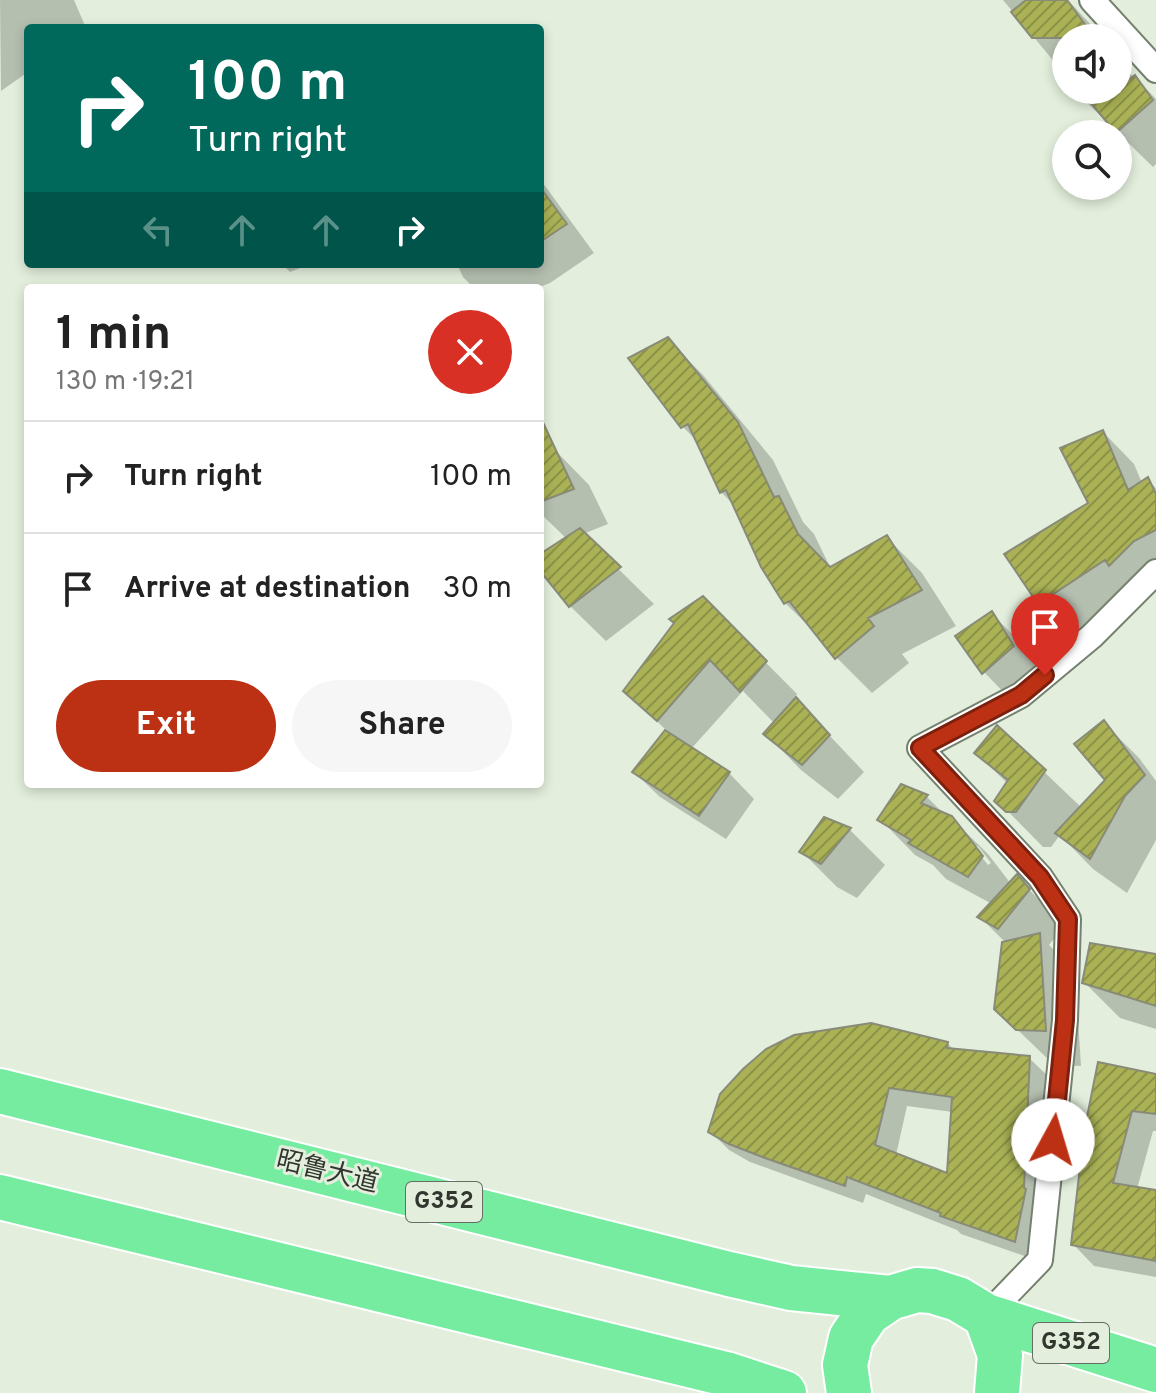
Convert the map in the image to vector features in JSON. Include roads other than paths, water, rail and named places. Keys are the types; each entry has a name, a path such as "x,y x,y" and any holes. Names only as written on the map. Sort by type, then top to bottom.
{"highway":[{"name":"昭鲁大道","path":"0,1091 791,1288 890,1298 917,1290 932,1291 958,1299 986,1316 1156,1370"},
{"path":"0,1197 726,1374 784,1393"},
{"path":"849,1393 845,1365 851,1338 868,1313 890,1298"},
{"name":"G352","path":"986,1316 1000,1355 997,1393"}],"street":[{"path":"1092,0 1156,70"},
{"path":"986,1316 1040,1260 1065,1020 1068,919 1040,877 920,748 1021,695 1092,636 1156,572"}]}
